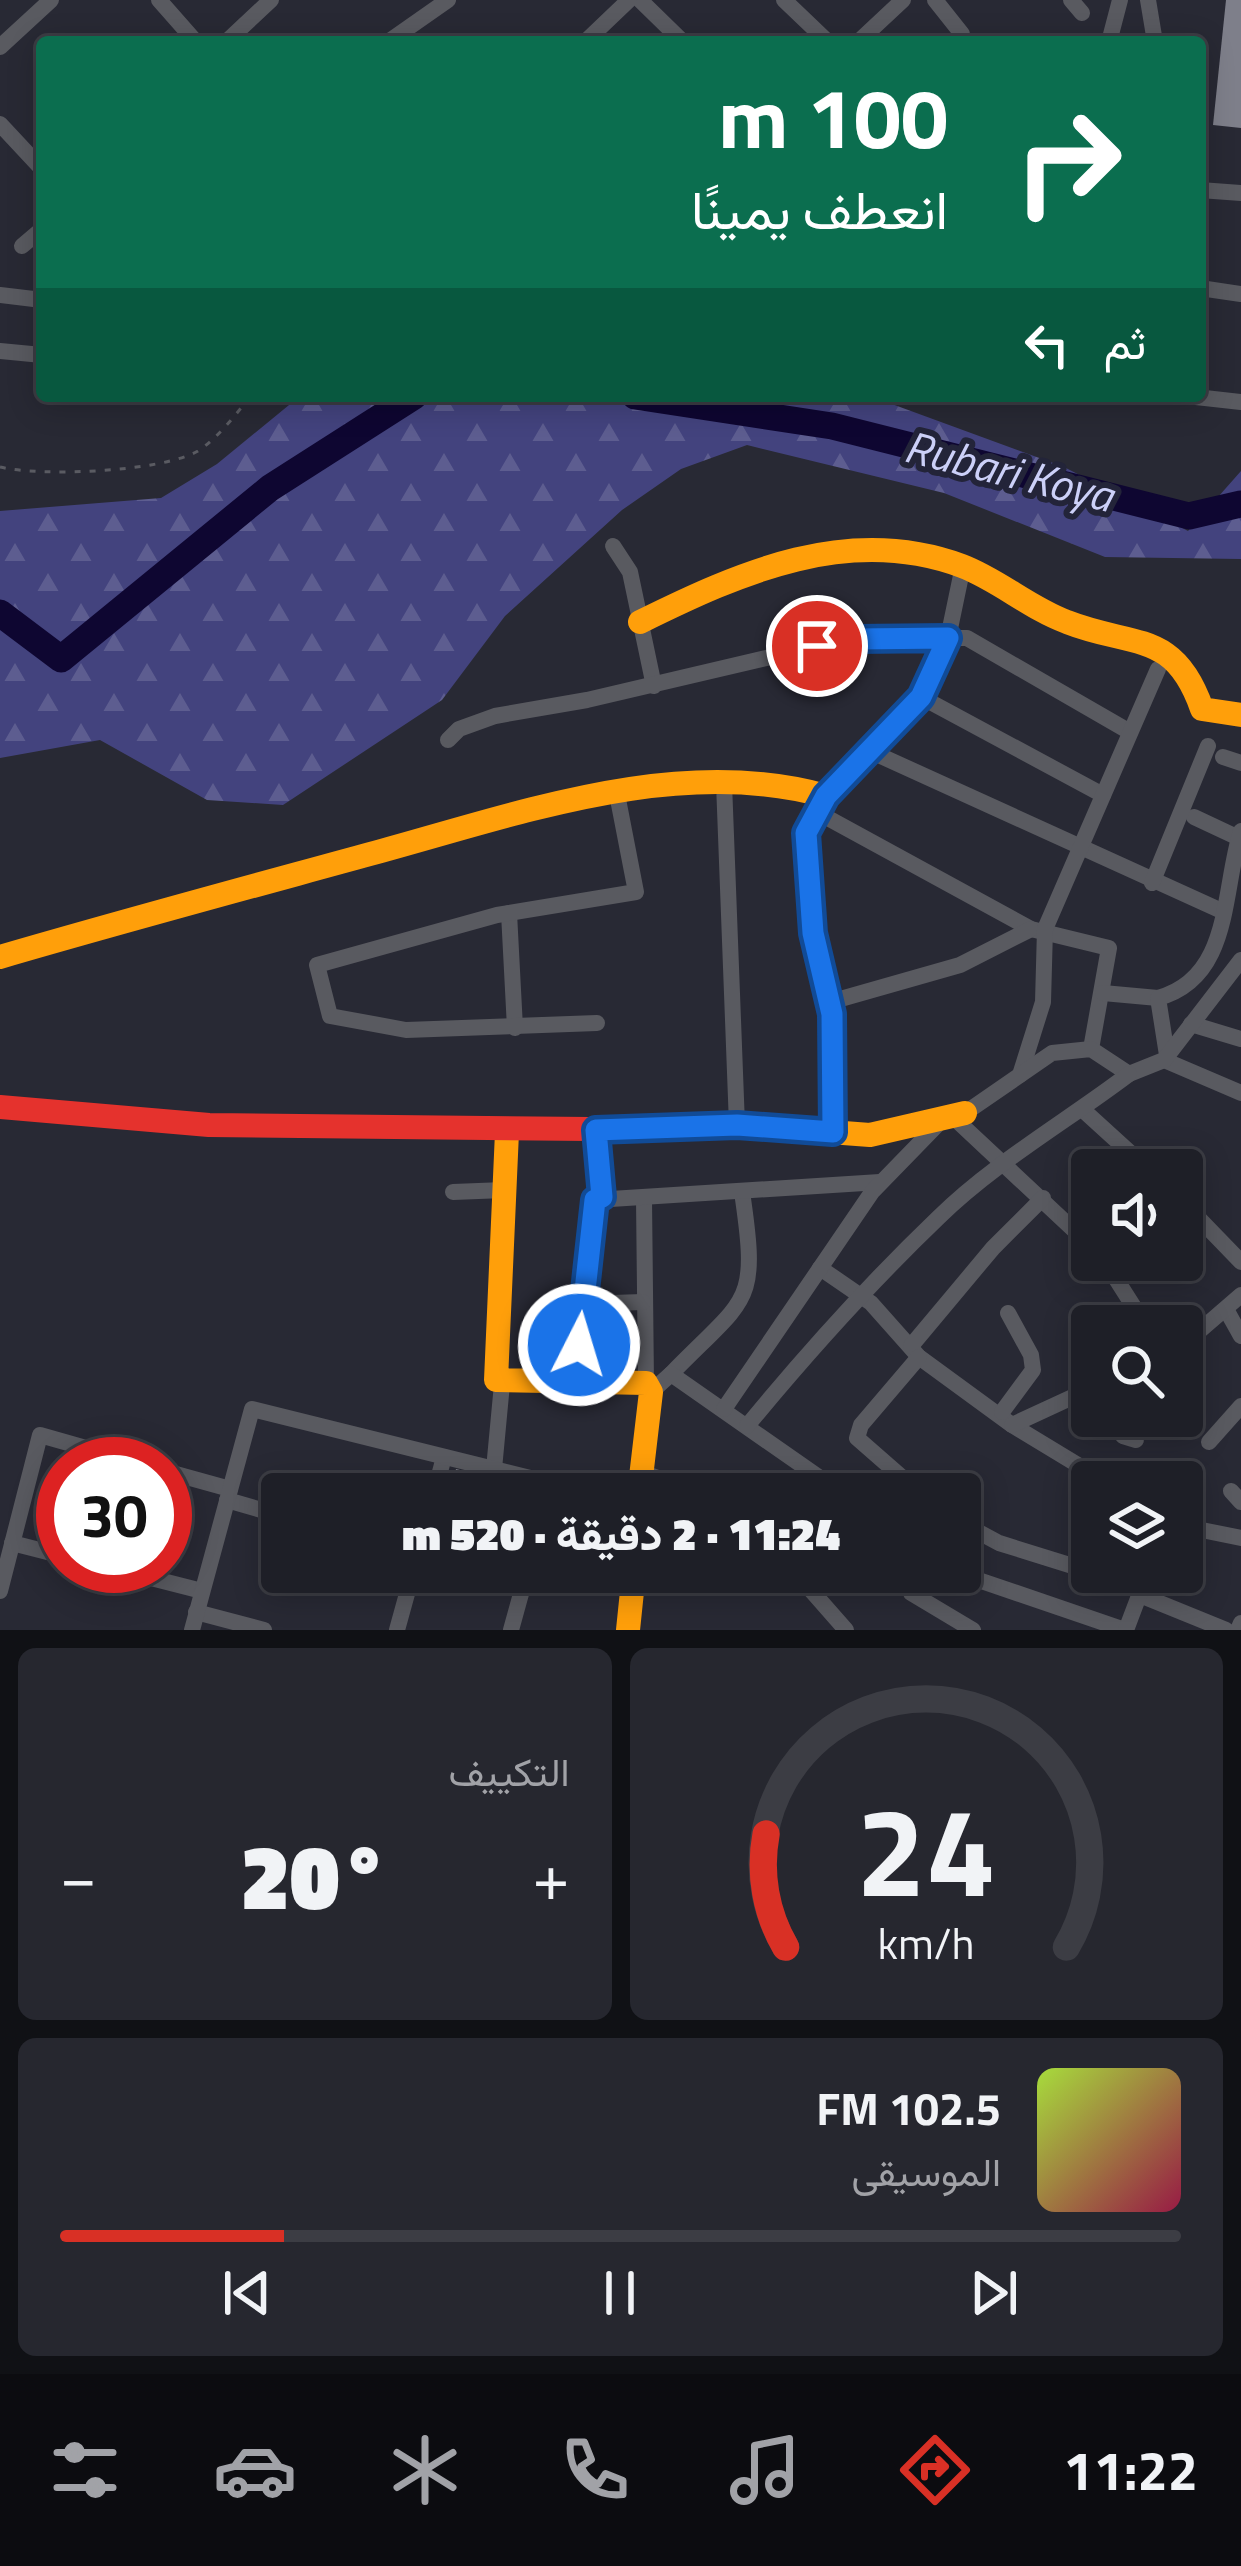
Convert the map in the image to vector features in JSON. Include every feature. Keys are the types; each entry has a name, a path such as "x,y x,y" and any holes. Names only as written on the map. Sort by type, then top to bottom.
{"street":[{"path":"0,47 51,0"},
{"path":"158,0 191,36"},
{"path":"232,36 271,0"},
{"path":"397,36 448,0"},
{"path":"592,36 628,0"},
{"path":"640,0 676,36"},
{"path":"784,0 822,36"},
{"path":"864,36 903,0"},
{"path":"934,0 962,34"},
{"path":"1111,36 1120,0"},
{"path":"1148,0 1154,36"},
{"path":"0,124 36,163"},
{"path":"1206,190 1241,193"},
{"path":"22,246 36,234"},
{"path":"1206,290 1241,293"},
{"path":"0,296 36,299"},
{"path":"0,351 36,355"},
{"path":"1206,398 1241,402"},
{"path":"613,546 630,572 654,686"},
{"path":"640,622 736,573 821,551 874,547 963,566 1070,625 1144,639 1192,676 1202,709 1241,715"},
{"path":"833,1132 830,1002 813,933 806,833 821,804 921,697 948,638 963,566"},
{"path":"448,740 459,729 495,716 654,686 856,639 967,638 1130,732"},
{"path":"1020,1075 1042,1002 1038,929 1158,670"},
{"path":"921,697 1103,795"},
{"path":"872,752 1224,912"},
{"path":"1152,883 1224,755"},
{"path":"0,957 473,822 617,794 779,778 1038,929 1109,948 1091,1049"},
{"path":"724,783 737,1125"},
{"path":"597,1023 406,1030 330,1016 317,965 509,914 636,892 617,794"},
{"path":"1103,993 1158,998 1198,977 1218,941 1240,836 1194,818"},
{"path":"509,914 515,1028"},
{"path":"830,1002 959,965 1038,929"},
{"path":"747,1426 859,1295 889,1272 940,1215 1129,1074 1166,1057 1191,1024 1233,983 1241,960"},
{"path":"1158,998 1166,1057"},
{"path":"1191,1024 1241,1039"},
{"path":"724,1409 880,1182 953,1116 1052,1053 1091,1049 1129,1074"},
{"path":"1166,1057 1241,1093"},
{"path":"0,1107 209,1125 507,1132 737,1125 869,1135 953,1116"},
{"path":"1082,1109 1126,1149"},
{"path":"953,1116 1071,1226"},
{"path":"596,1130 602,1197"},
{"path":"507,1132 496,1380 502,1384 656,1383 724,1409 813,1473"},
{"path":"576,1385 595,1200 880,1182"},
{"path":"453,1192 504,1190"},
{"path":"656,1383 746,1297 752,1258 742,1192"},
{"path":"643,1473 656,1383 644,1301 644,1198"},
{"path":"897,1473 857,1438 861,1425 1043,1198"},
{"path":"1203,1223 1241,1262"},
{"path":"820,1268 859,1295 915,1352 1073,1461"},
{"path":"1203,1330 1241,1295"},
{"path":"581,1304 644,1301"},
{"path":"1228,1311 1241,1336"},
{"path":"1007,1419 1033,1370 1031,1355 1008,1313"},
{"path":"494,1469 502,1384"},
{"path":"1007,1419 1071,1398"},
{"path":"1209,1442 1241,1406"},
{"path":"264,1630 194,1621 252,1409 505,1473"},
{"path":"1126,1437 1136,1440"},
{"path":"0,1592 36,1450"},
{"path":"440,1473 444,1457"},
{"path":"192,1481 261,1507"},
{"path":"1203,1530 1241,1538"},
{"path":"981,1533 1071,1565"},
{"path":"12,1543 36,1549"},
{"path":"981,1581 1126,1630 1140,1593"},
{"path":"192,1588 202,1591"},
{"path":"397,1630 407,1593"},
{"path":"512,1630 522,1593"},
{"path":"628,1630 632,1593"},
{"path":"813,1593 846,1630"},
{"path":"911,1593 973,1630"},
{"path":"1161,1593 1225,1630"}],"path":[{"path":"0,466 54,471 175,462 202,448 244,402"}],"green space":[{"path":"293,402 886,402 1064,467 1188,531 1241,471 1241,559 1105,557 944,493 747,445 681,469 622,510 505,616 442,700 283,805 207,800 100,740 0,758 0,511 161,498 217,464"}],"building":[{"path":"1226,0 1241,0 1241,128 1213,125"}],"waterway":[{"name":"Rubari Koya","path":"0,613 61,659 270,488 405,402"},
{"name":"Rubari Koya","path":"674,402 832,426 1189,516 1241,504"}],"traffic: slow":[{"path":"640,622 717,586 796,560 878,550 920,554 976,572 1067,622 1149,645 1178,665 1202,709 1241,715"},
{"path":"0,957 596,795 712,782 770,785 826,796"},
{"path":"590,1129 737,1125 870,1135 965,1113"},
{"path":"507,1132 496,1380 646,1383 651,1392 641,1473"},
{"path":"628,1630 632,1593"}],"traffic: jam":[{"path":"0,1107 209,1125 590,1129"}],"route":[{"path":"579,1345 595,1200 602,1197 596,1130 737,1125 833,1132 832,1014 813,933 806,833 826,796 921,697 948,638 856,639 817,646"}]}
